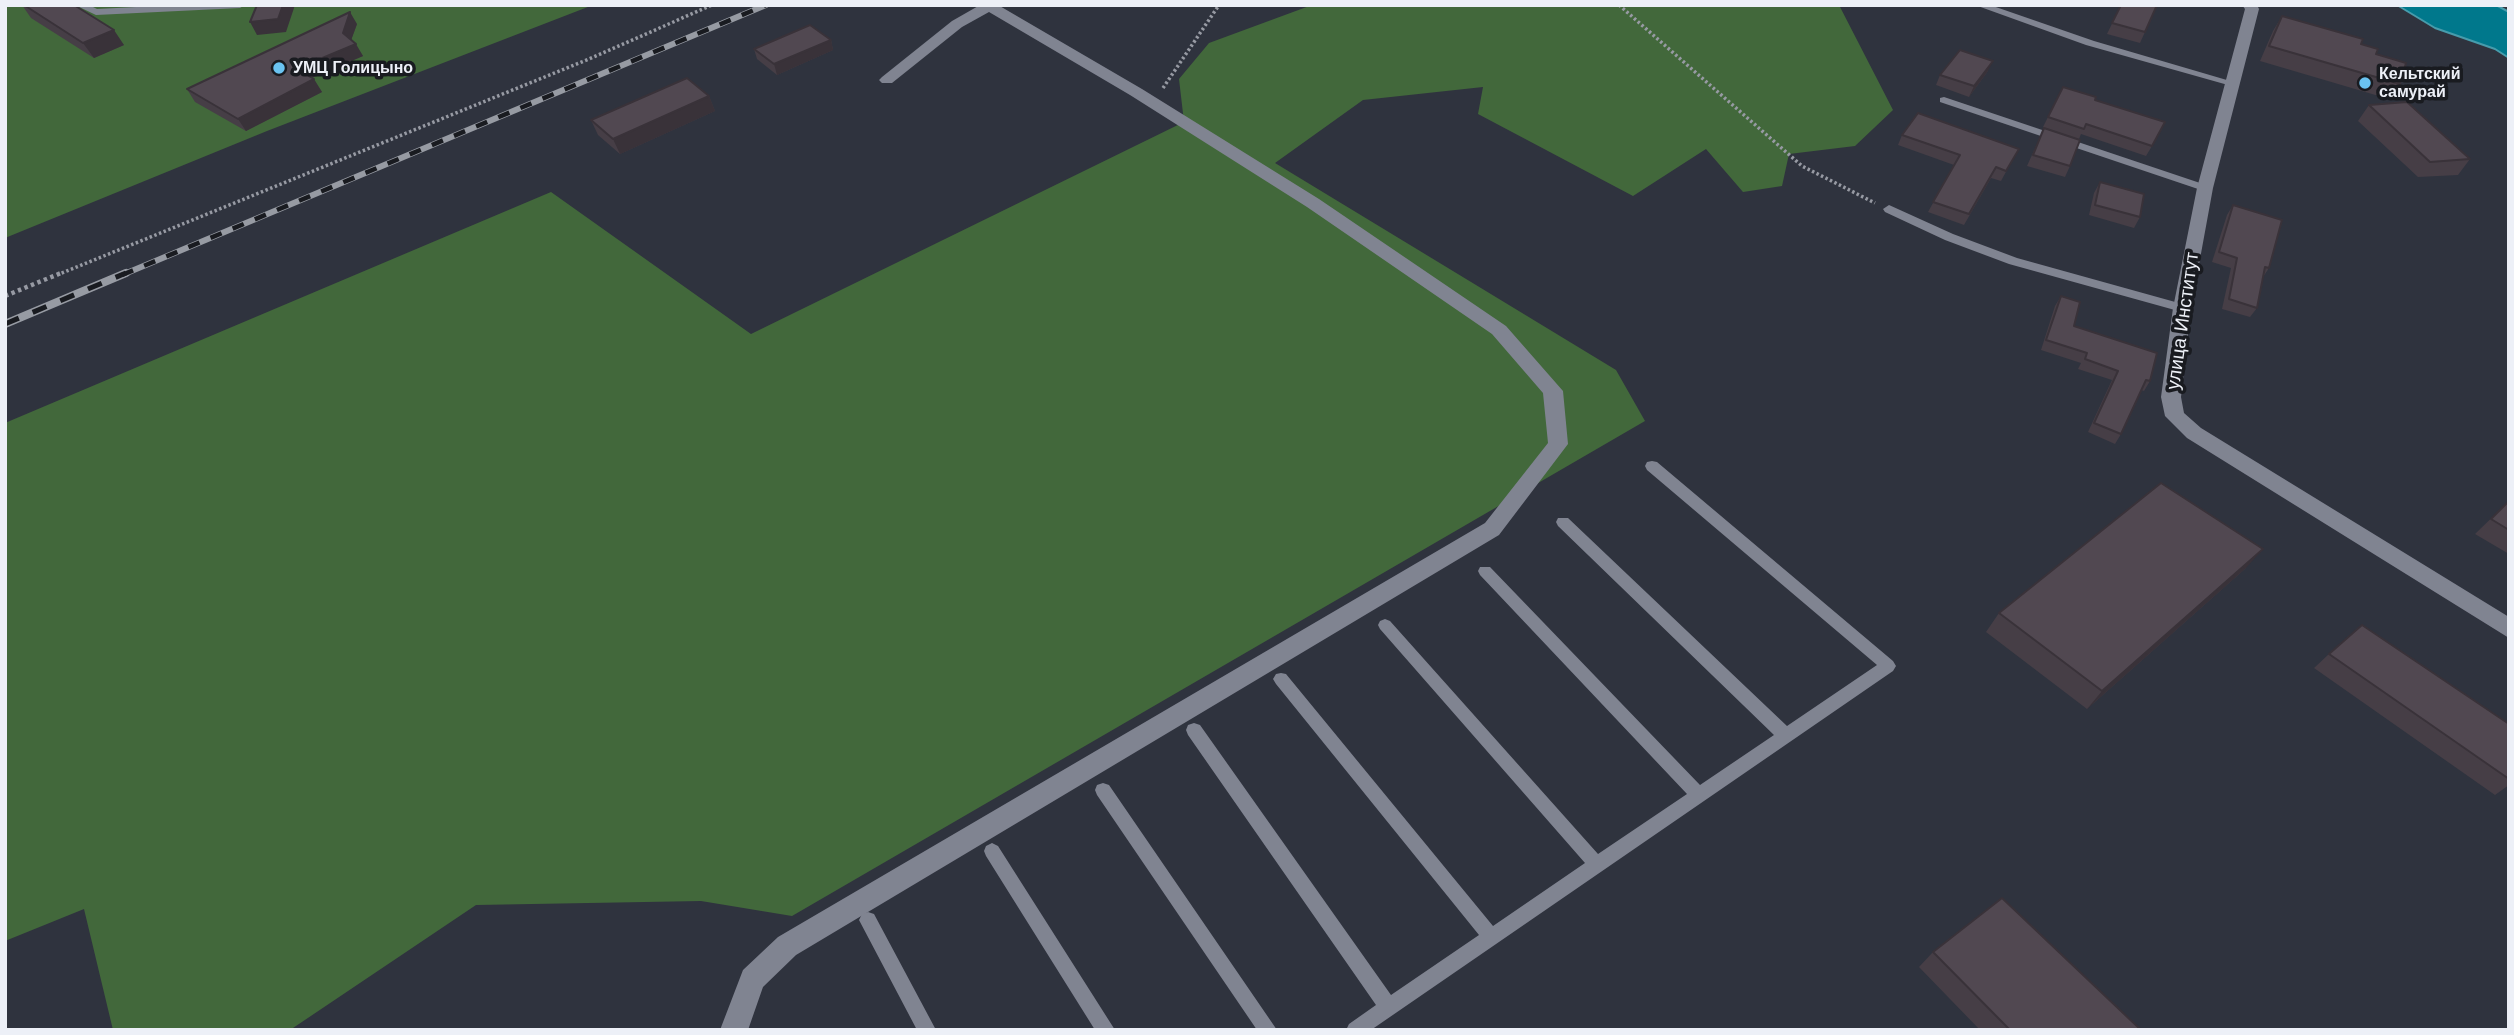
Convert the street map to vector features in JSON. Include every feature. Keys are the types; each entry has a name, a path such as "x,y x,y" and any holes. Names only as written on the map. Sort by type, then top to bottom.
{"street":[{"name":"улица Институт","path":"2249,5 2252,9 2205,188 2182,308 2171,397 2175,416 2194,433 2509,629"},
{"path":"734,1030 752,979 787,946 1492,529 1558,444 1553,391 1499,330 1313,203 1153,103 989,6 957,24 887,80"}],"lane":[{"path":"79,5 96,12 240,5"},
{"path":"1980,5 2090,43 2232,83"},
{"path":"1944,100 2205,188"},
{"path":"1889,209 1949,237 2013,261 2182,308"},
{"path":"1355,1030 1888,666 1652,466"},
{"path":"1563,522 1786,736"},
{"path":"1485,571 1699,795"},
{"path":"1384,625 1597,864"},
{"path":"1281,679 1491,937"},
{"path":"1194,730 1389,1007"},
{"path":"1103,790 1268,1030"},
{"path":"992,852 1106,1030"},
{"path":"868,920 927,1030"}],"path":[{"path":"5,296 576,64 712,5"},
{"path":"1153,103 1219,5"},
{"path":"1619,5 1802,166 1889,209"}],"green space":[{"path":"5,5 593,5 267,131 5,238"},
{"path":"1312,5 1839,5 1893,110 1855,146 1789,154 1782,186 1743,192 1706,149 1633,196 1478,114 1483,87 1363,100 1275,163 1616,370 1645,421 792,916 701,901 476,905 290,1030 113,1030 84,909 5,941 5,423 551,192 751,334 1184,122 1179,79 1209,43"}],"water":[{"path":"2397,5 2496,5 2509,12 2509,58 2495,49 2435,28"}],"building":[{"path":"24,5 74,5 114,30 83,43"},
{"path":"257,5 283,5 278,19 250,22"},
{"path":"2121,5 2157,5 2145,32 2112,23"},
{"path":"350,12 343,33 356,44 296,69 314,79 238,119 187,89"},
{"path":"2282,16 2363,39 2361,44 2378,49 2376,54 2406,63 2400,84 2269,46"},
{"path":"810,25 831,40 774,64 754,49"},
{"path":"1960,50 1993,61 1974,86 1940,75"},
{"path":"687,78 709,96 613,139 591,120"},
{"path":"2063,87 2165,122 2152,146 2086,124 2084,129 2048,117"},
{"path":"2407,102 2470,159 2430,162 2369,105"},
{"path":"1918,113 2019,149 2006,171 1996,167 1969,214 1933,202 1960,155 1902,135"},
{"path":"2044,128 2080,140 2070,166 2033,155"},
{"path":"2100,182 2144,194 2140,217 2095,205"},
{"path":"2233,205 2282,220 2269,268 2265,267 2257,308 2229,299 2237,258 2219,252"},
{"path":"2061,296 2080,302 2074,326 2157,353 2150,381 2146,380 2121,434 2094,423 2118,371 2085,359 2087,353 2046,340"},
{"path":"2161,483 2263,549 2102,691 1999,613"},
{"path":"2509,501 2509,530 2491,519"},
{"path":"2362,625 2509,724 2509,779 2329,654"},
{"path":"2002,898 2141,1030 2010,1030 1933,952"}],"railway":[{"path":"122,275 766,5"},
{"path":"5,324 126,273"}],"place":[{"name":"УМЦ Голицыно","path":"279,68"},
{"name":"Кельтский самурай","path":"2365,83"}]}
